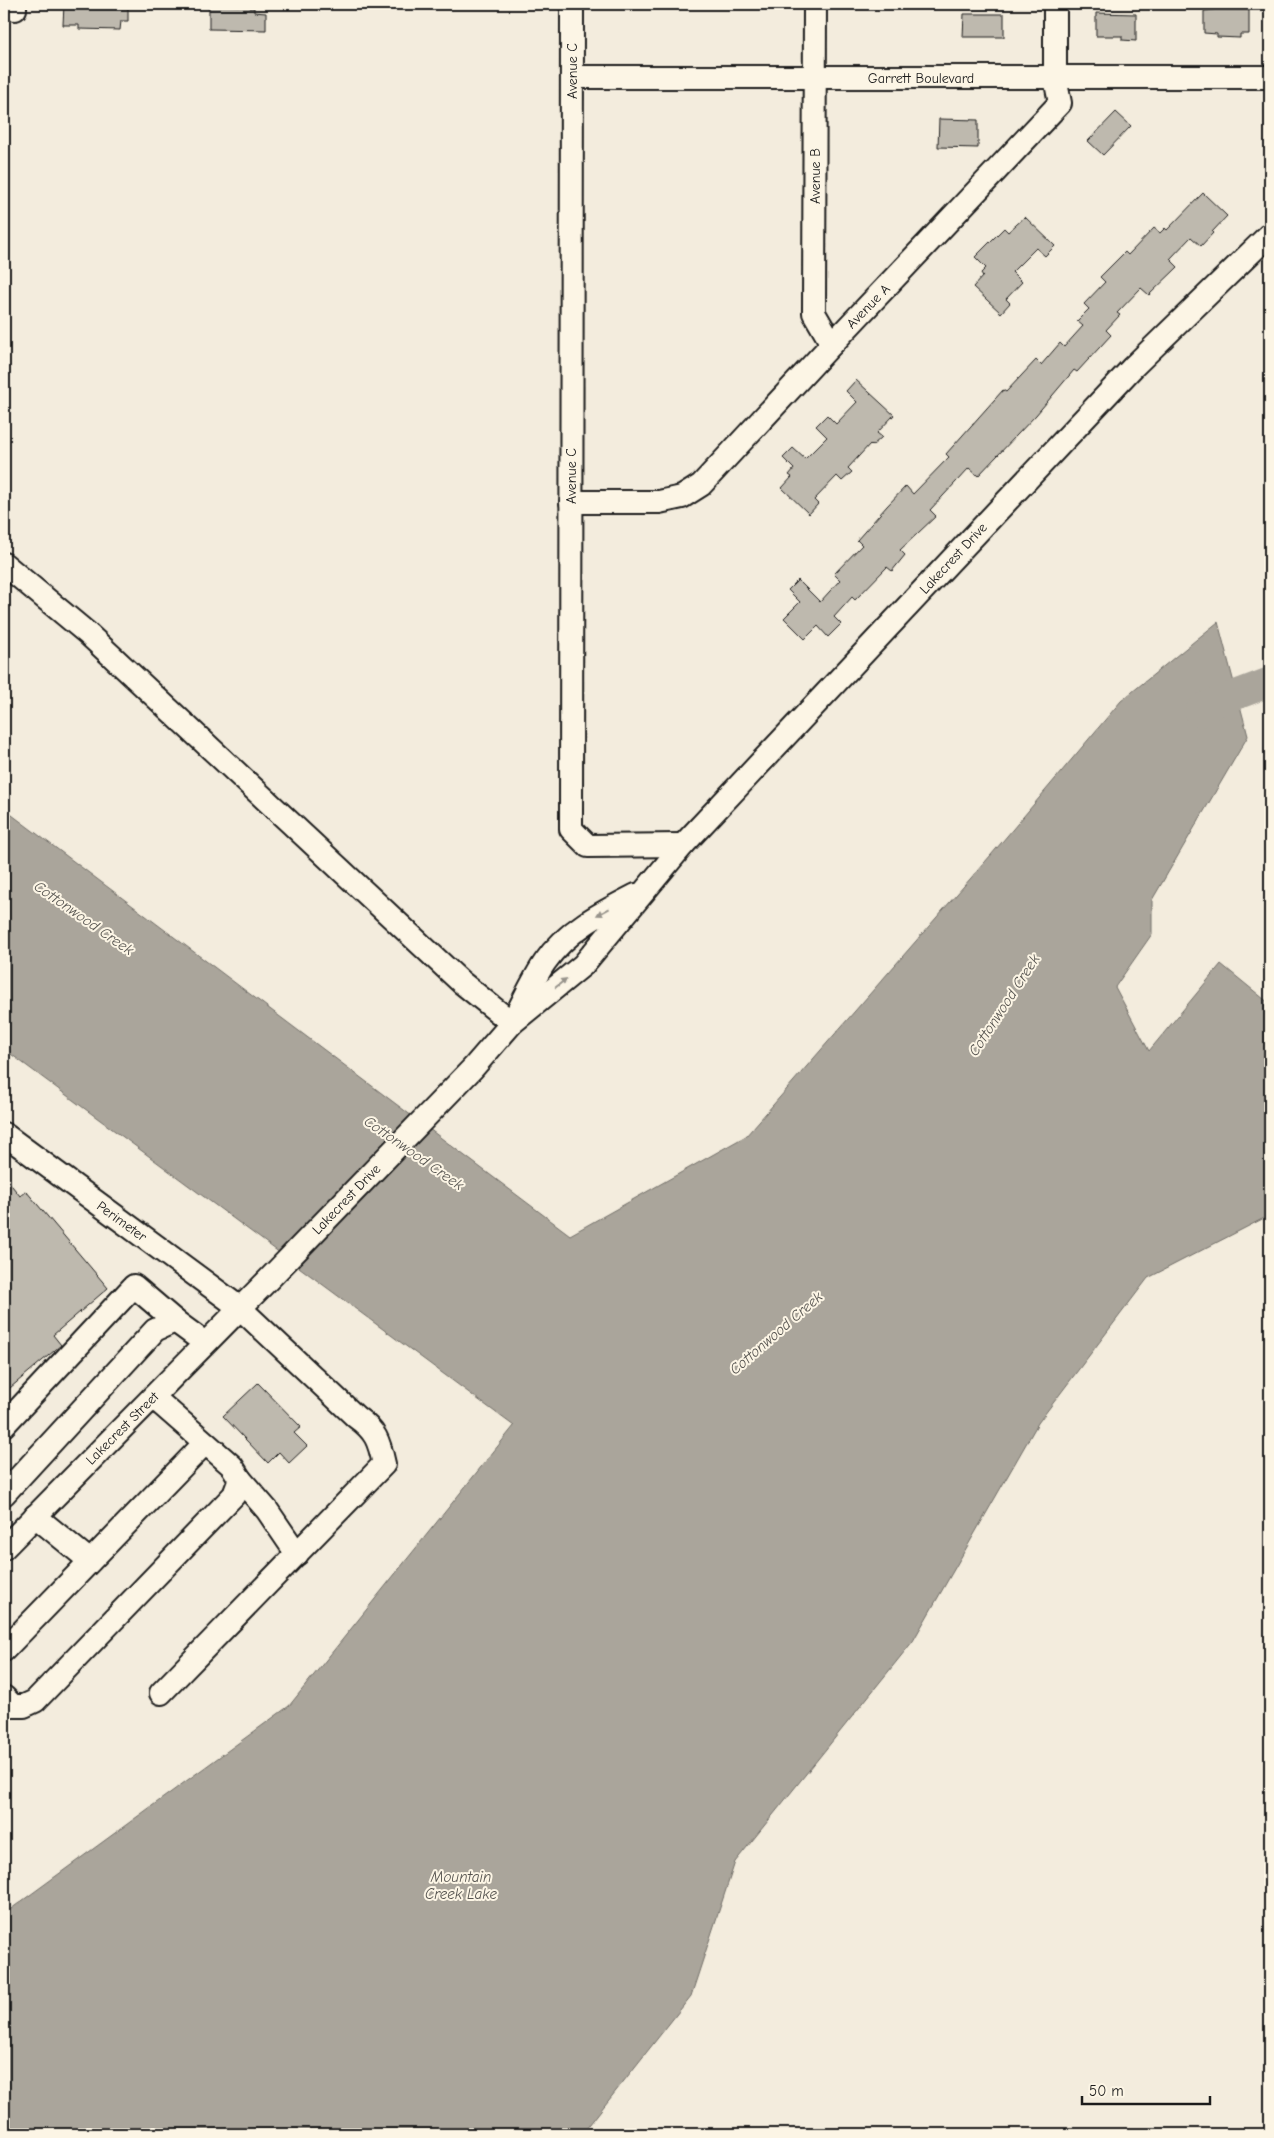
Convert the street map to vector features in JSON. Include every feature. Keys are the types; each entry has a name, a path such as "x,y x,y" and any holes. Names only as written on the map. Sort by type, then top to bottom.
{"street":[{"name":"Avenue C","path":"572,4 571,829 588,846 682,846"},
{"name":"Avenue B","path":"815,4 814,314 832,344"},
{"name":"Avenue A","path":"571,502 659,502 682,497 701,485 1060,103 1055,78 1055,4"},
{"name":"Garrett Boulevard","path":"572,77 1270,77"},
{"name":"Lakecrest Drive","path":"240,1308 473,1068 512,1023 584,965 682,846 1133,367 1270,234"},
{"path":"4,564 87,633 454,975 512,1023"},
{"name":"Lakecrest Drive","path":"512,1023 544,962 561,943 596,916 646,890"},
{"name":"Perimeter","path":"4,1134 240,1308 356,1417 369,1426 380,1442 384,1464 297,1554"},
{"path":"4,1425 134,1286 174,1322 205,1343"},
{"name":"Lakecrest Street","path":"4,1548 240,1308"},
{"path":"4,1494 154,1330 174,1322"},
{"path":"153,1397 232,1466 240,1480 267,1510 297,1554 161,1693"},
{"path":"4,1650 204,1442"},
{"path":"4,1697 13,1706 24,1706 36,1701 234,1496 240,1480"},
{"path":"36,1516 90,1561"}],"water":[{"name":"Mountain Creek Lake","path":"1218,622 1248,736 1152,900 1152,934 1115,987 1149,1051 1221,964 1270,1004 1270,1215 1148,1278 1038,1423 913,1641 735,1862 691,1996 582,2134 4,2134 4,1914 289,1706 514,1426 4,1049 4,809 570,1235 746,1136 991,855 1121,701"}],"building":[{"path":"64,4 120,5 120,7 128,7 128,21 121,21 120,30 79,29 79,25 63,25"},
{"path":"209,5 250,6 250,8 254,8 254,12 266,13 266,30 209,29"},
{"path":"1249,10 1249,34 1240,34 1240,38 1217,37 1217,34 1204,33 1204,11"},
{"path":"1096,13 1136,14 1136,41 1122,40 1122,36 1096,36"},
{"path":"964,14 1004,14 1004,37 963,37"},
{"path":"1116,112 1131,126 1103,155 1088,141"},
{"path":"939,119 978,120 978,148 938,147"},
{"path":"1203,193 1227,216 1213,233 1201,246 1191,237 1170,259 1178,267 1149,295 1141,288 1117,313 1120,315 1106,330 1111,335 1077,372 1074,370 1036,415 978,476 969,468 930,510 936,516 900,550 905,555 892,571 887,567 855,600 852,597 834,617 841,624 828,637 818,626 805,639 784,618 800,602 788,590 798,580 820,602 840,580 834,574 862,545 857,540 906,486 913,494 949,457 946,454 1003,390 1006,392 1036,360 1041,365 1060,343 1064,347 1083,326 1077,321 1089,309 1084,304 1105,282 1100,277 1125,252 1128,255 1154,228 1160,233 1165,228 1167,230"},
{"path":"1025,217 1055,246 1045,256 1036,248 1012,272 1022,282 1006,299 1010,303 1001,313 973,287 983,276 981,273 986,268 975,257 1004,228 1008,232"},
{"path":"856,380 894,415 877,433 882,437 872,446 870,444 848,468 852,472 842,481 837,476 814,500 818,504 809,514 782,488 792,477 789,475 794,469 783,458 793,448 805,459 827,437 816,426 827,415 836,424 857,402 846,391"},
{"path":"4,1176 20,1196 26,1191 108,1288 53,1335 61,1345 4,1393"},
{"path":"258,1383 301,1427 294,1433 307,1446 289,1463 279,1452 268,1463 223,1416"}],"waterway":[{"name":"Cottonwood Creek","path":"1200,712 1204,707 1270,682"}]}
